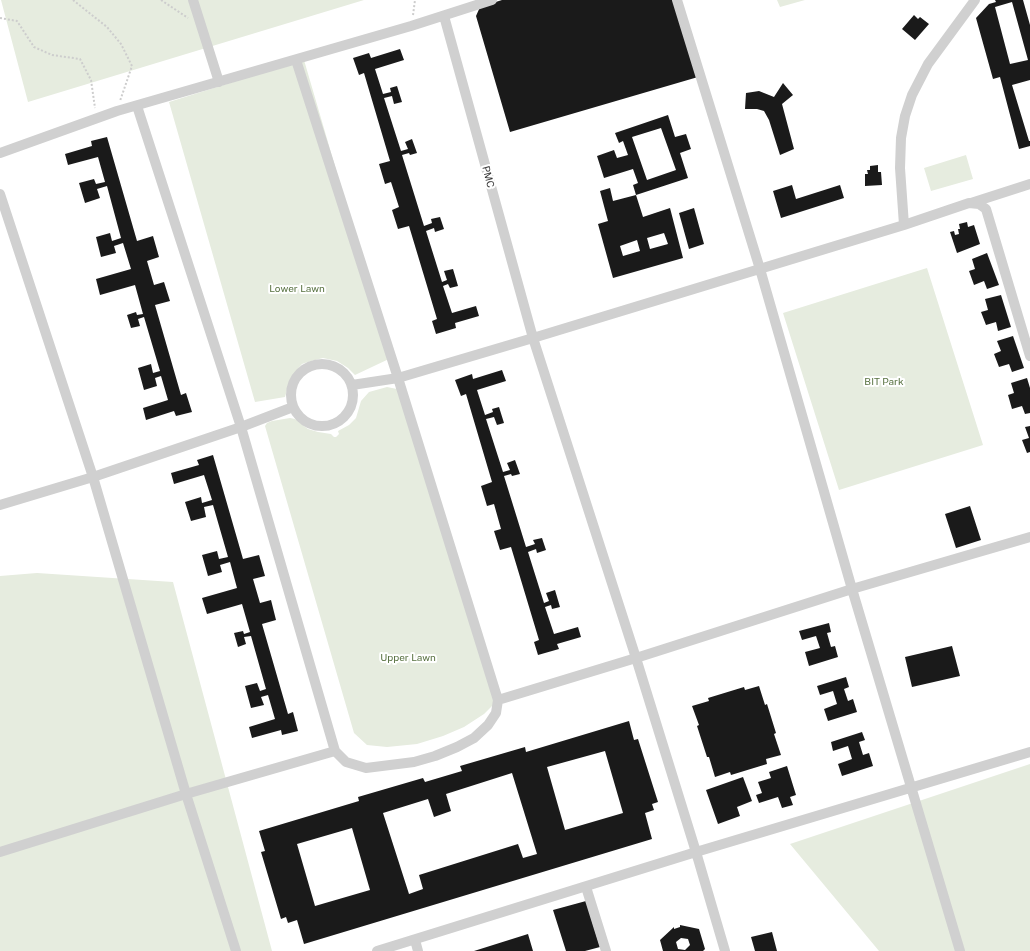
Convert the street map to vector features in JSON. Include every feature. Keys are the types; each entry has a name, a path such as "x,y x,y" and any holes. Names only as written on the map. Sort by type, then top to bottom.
{"street":[{"path":"193,0 219,82"},
{"path":"0,153 117,111 411,26 492,0"},
{"path":"677,0 760,269 910,787 960,951"},
{"path":"904,225 900,168 901,138 905,116 912,95 928,64 975,0"},
{"name":"PMC","path":"444,16 532,338 636,658 725,951"},
{"path":"137,106 241,427 336,751 346,762 366,768 414,762 435,756 457,748 474,738 488,725 496,712 498,700 398,378 296,60"},
{"path":"352,385 398,378 904,225 1030,184"},
{"path":"0,194 93,477 186,794 236,951"},
{"path":"969,203 979,204 986,209 1030,356"},
{"path":"324,364 336,367 346,375 352,385 354,398 350,409 343,419 332,425 320,426 308,423 299,416 293,407 291,393 294,381 302,372 312,366 324,364"},
{"path":"0,505 93,477 241,427 293,407"},
{"path":"498,700 636,658 852,589 1030,537"},
{"path":"0,852 186,794 336,751"},
{"path":"378,951 696,852 1030,752"},
{"path":"586,887 606,951"},
{"path":"415,940 418,951"}],"path":[{"path":"73,0 107,27 121,44 132,66 117,111"},
{"path":"162,0 201,26"},
{"path":"411,26 415,0"},
{"path":"0,18 17,21 34,47 52,55 80,59 91,80 97,119"}],"green space":[{"path":"1,0 364,0 28,102"},
{"path":"777,0 805,0 780,7"},
{"name":"Lower Lawn","path":"304,60 391,358 355,375 348,368 337,361 323,358 311,361 302,364 296,371 289,383 285,397 255,402 169,102"},
{"path":"966,155 973,179 931,191 924,168"},
{"name":"BIT Park","path":"927,268 983,445 839,490 783,313"},
{"name":"Upper Lawn","path":"387,387 397,389 496,695 493,705 484,714 464,727 443,736 417,744 387,747 367,745 354,733 265,426 267,423 272,421 290,418 295,419 308,429 331,434 336,437 339,434 338,431 349,425 356,418 361,401 369,392"},
{"path":"37,573 173,582 272,951 0,951 0,576"},
{"path":"1030,764 1030,951 879,951 790,844"}],"building":[{"path":"502,0 675,0 698,77 510,132 476,16 480,7"},
{"path":"995,0 1023,0 1030,25 1030,80 1012,85 1030,141 1030,146 1019,149 1000,77 993,79 976,18 989,4 996,2","holes":["1012,2 1028,60 1010,64 995,7"]},
{"path":"914,15 918,19 920,17 929,24 915,40 902,29"},
{"path":"400,49 404,60 375,69 383,94 391,92 390,88 397,86 402,102 394,104 392,96 384,98 401,151 408,149 405,142 412,139 417,153 402,155 424,226 432,223 431,219 440,217 444,229 435,232 434,228 426,231 442,282 447,280 444,271 453,269 458,286 450,288 448,284 443,286 452,313 476,306 479,316 455,323 456,328 436,334 432,321 437,319 409,226 398,229 392,210 399,207 391,182 385,184 379,164 390,161 364,73 359,75 353,58 369,53 371,58"},
{"path":"783,83 793,95 782,104 794,149 780,155 769,120 764,111 757,109 745,109 746,93 759,91 774,97"},
{"path":"668,115 675,137 686,134 691,149 680,153 688,178 636,195 633,185 638,183 633,169 604,178 597,156 614,150 617,158 628,155 623,141 619,143 615,133","holes":["661,128 676,170 647,180 632,137"]},
{"path":"107,137 137,241 153,236 159,257 147,261 154,285 164,282 170,301 155,305 181,395 186,393 192,412 176,416 174,411 146,420 143,408 168,400 161,376 155,378 157,386 144,390 138,368 151,364 153,373 160,371 144,317 138,319 140,326 131,328 127,315 136,312 137,315 143,314 135,285 100,295 96,279 131,269 123,243 114,246 116,253 101,257 96,237 110,233 112,241 121,238 107,186 97,189 100,198 85,203 79,183 94,179 96,184 105,182 98,157 68,165 65,154 92,146 91,141"},
{"path":"878,165 878,172 881,172 882,185 865,186 865,174 868,174 867,170 870,170 870,166"},
{"path":"792,185 796,199 840,185 844,198 781,218 773,191"},
{"path":"610,188 613,201 636,195 643,217 670,208 683,258 613,278 598,224 608,221 600,191","holes":["664,233 668,244 650,249 647,238","637,240 640,251 623,256 620,246"]},
{"path":"694,208 704,244 689,249 679,213"},
{"path":"967,222 968,227 974,225 980,244 957,253 950,232 954,231 955,235 959,234 959,224"},
{"path":"987,253 999,285 987,289 984,281 974,285 969,271 975,269 972,259"},
{"path":"1001,295 1011,327 998,331 996,322 986,325 981,312 988,310 985,299"},
{"path":"1013,336 1024,368 1012,372 1009,364 999,367 994,354 1001,351 997,341"},
{"path":"502,370 506,381 477,390 485,415 493,412 492,409 499,407 504,423 497,425 494,417 486,419 503,472 510,470 507,463 515,460 520,474 504,476 526,547 535,544 533,540 542,538 546,550 537,553 536,549 528,552 544,603 549,601 546,593 555,590 560,607 552,609 551,605 545,607 554,634 578,627 581,637 557,644 559,649 538,655 534,642 539,640 511,547 500,550 494,531 501,529 494,504 487,506 481,486 492,482 466,394 461,396 455,380 472,374 473,379"},
{"path":"1027,378 1030,388 1030,413 1025,414 1022,406 1012,409 1008,395 1014,393 1011,383"},
{"path":"1030,426 1030,452 1027,453 1022,440 1029,438 1025,427"},
{"path":"213,455 243,559 259,555 265,576 253,579 260,603 271,600 276,620 262,624 288,714 293,712 298,731 282,735 281,730 252,738 249,727 275,719 268,695 261,697 264,705 251,708 245,686 257,683 260,691 266,689 251,636 244,637 246,644 238,647 234,633 243,631 244,634 250,632 242,604 207,614 202,598 237,588 230,562 220,565 222,572 208,576 202,555 217,551 219,559 228,557 213,505 204,507 206,517 191,521 185,502 201,497 202,503 212,500 204,475 174,484 171,473 199,465 197,460"},
{"path":"970,506 981,540 956,548 945,514"},
{"path":"829,623 831,632 827,633 831,647 835,646 838,657 809,666 805,652 820,648 816,636 802,640 799,631"},
{"path":"952,646 960,676 912,687 905,657"},
{"path":"846,677 849,687 844,689 848,701 853,699 857,712 828,721 824,709 837,704 833,691 820,695 817,686"},
{"path":"759,686 765,705 767,704 781,755 766,759 767,764 731,775 730,772 715,777 709,757 707,757 697,726 699,725 692,706 709,701 708,698 744,687 745,690"},
{"path":"629,721 634,740 638,739 658,802 652,804 654,810 645,813 652,839 304,944 297,920 288,923 286,917 281,919 261,852 265,851 259,831 359,801 358,797 423,778 425,782 462,771 460,766 525,747 526,752","holes":["605,751 623,813 565,830 547,767","512,773 537,854 523,858 518,844 419,875 423,889 409,894 383,813 428,799 434,817 451,811 446,794","352,828 370,890 315,906 297,844"]},
{"path":"862,732 865,740 859,742 863,755 869,753 873,766 842,776 838,764 852,759 848,746 833,751 831,742"},
{"path":"787,766 796,795 790,797 793,805 782,808 778,797 759,803 756,795 762,793 758,782 771,778 769,772"},
{"path":"743,777 752,801 737,807 740,816 718,824 706,790"},
{"path":"586,901 600,947 585,951 566,951 553,910"},
{"path":"680,925 699,929 705,949 703,951 663,951 660,940 674,927 674,929 680,927","holes":["681,938 688,939 690,945 685,950 678,949 676,942"]},
{"path":"772,932 777,951 755,951 751,937"},
{"path":"528,934 533,951 474,951"}]}
